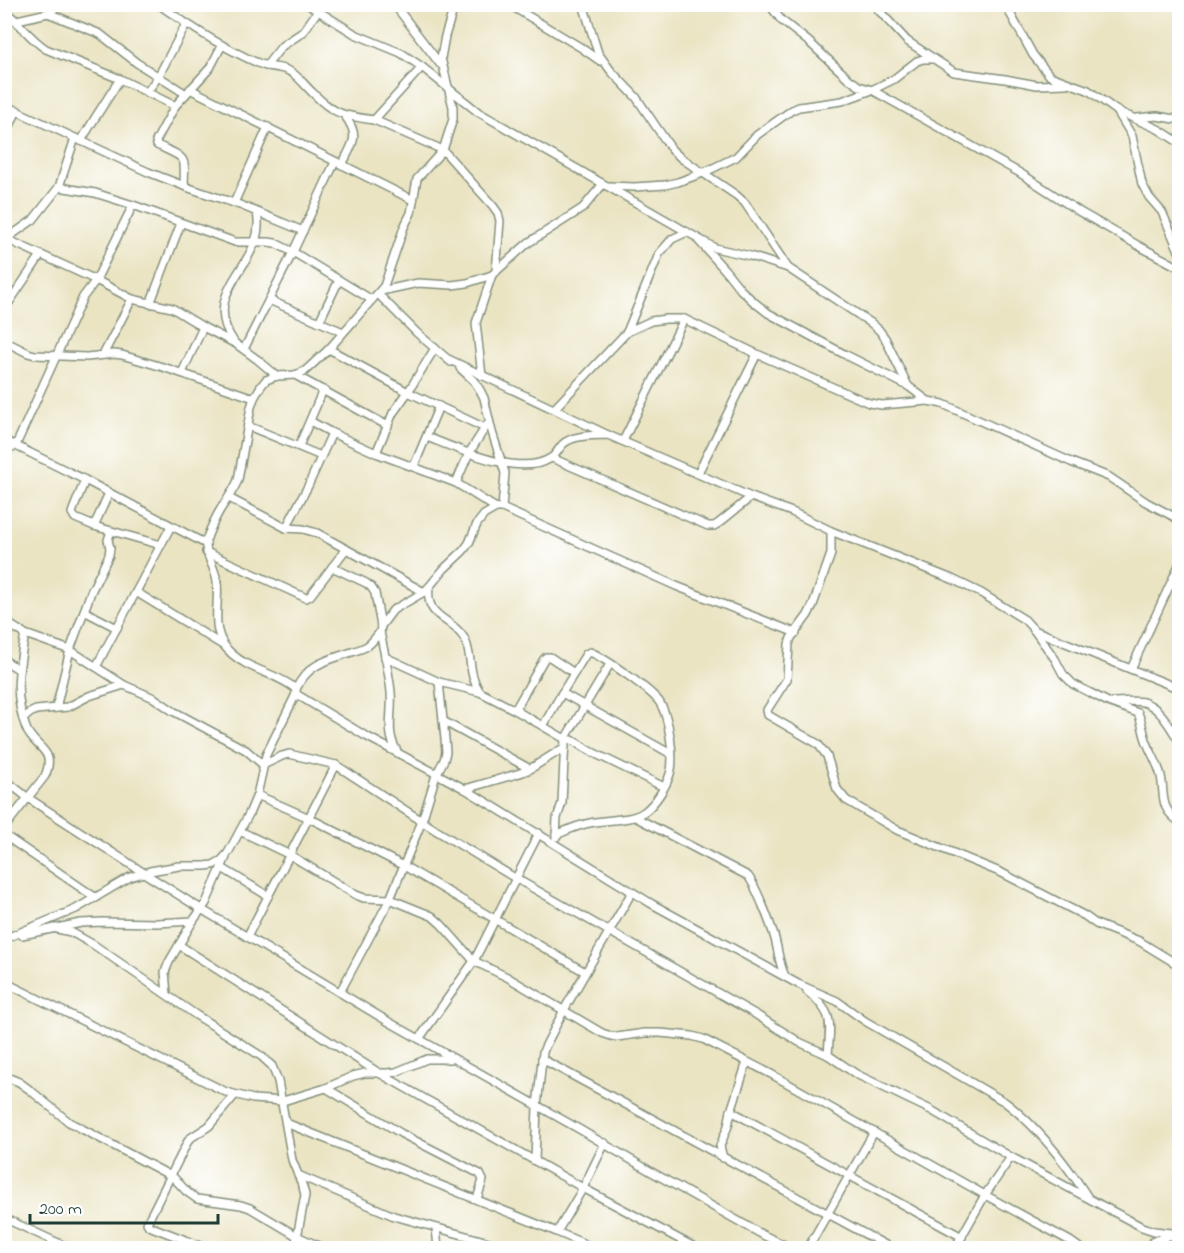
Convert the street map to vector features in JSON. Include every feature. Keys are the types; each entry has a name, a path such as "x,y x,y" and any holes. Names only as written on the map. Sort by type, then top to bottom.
{"street":[{"path":"17,20 48,13 61,4"},
{"path":"158,4 186,24 258,64 294,74 334,111 345,116 374,120 442,150 493,206 500,221 494,274 476,323 482,376"},
{"path":"307,4 362,37 401,53 478,112 715,248 788,268 879,330 908,386"},
{"path":"394,4 443,68"},
{"path":"224,646 219,637 216,622 217,581 206,548 207,539 223,504 229,498 238,480 254,398 266,380 305,371 329,349 384,286 411,213 417,179 442,150 453,119 453,107 441,58 455,4"},
{"path":"508,4 606,65"},
{"path":"583,4 598,53 636,97 672,150 745,203 788,268"},
{"path":"769,4 781,20 859,86 872,90 1020,173 1080,212 1179,268"},
{"path":"873,4 900,35 954,72 1037,85 1073,84"},
{"path":"1005,4 1050,76 1088,90 1117,111 1158,129 1179,143"},
{"path":"4,10 17,20 39,45 46,49 120,79 175,106"},
{"path":"266,66 282,46 303,32 317,12"},
{"path":"48,13 99,34 137,63 188,92 268,127 413,200"},
{"path":"147,92 186,24"},
{"path":"184,186 183,159 157,145 156,141 175,106 210,68 222,45"},
{"path":"604,184 643,187 664,185 703,174 736,157 757,135 792,110 842,101 872,90 894,79 917,62 932,58"},
{"path":"374,120 422,67"},
{"path":"5,239 33,220 59,187 78,139 95,118 120,79"},
{"path":"4,105 148,172 303,231"},
{"path":"4,136 16,110"},
{"path":"1117,111 1132,136 1142,184 1149,197 1162,212 1179,253"},
{"path":"244,349 338,163 353,140 352,126 345,116"},
{"path":"1134,118 1157,116 1179,120"},
{"path":"234,203 268,127"},
{"path":"377,295 418,283 452,285 467,283 494,274 528,243 577,214 604,184"},
{"path":"59,187 95,193 235,242 275,243 339,280 377,295 404,321 463,370 480,390 484,398 488,425 505,473 499,508"},
{"path":"4,451 16,445 83,297 96,280 133,205"},
{"path":"236,344 224,323 223,304 256,243 259,226 257,213"},
{"path":"150,304 181,223"},
{"path":"554,409 627,332 659,254 672,239 690,234"},
{"path":"690,234 747,296 768,313 908,386 928,401"},
{"path":"5,239 96,280 132,299 172,308 244,349 277,376"},
{"path":"4,310 41,255"},
{"path":"319,322 339,280"},
{"path":"103,355 132,299"},
{"path":"269,300 343,333"},
{"path":"627,332 651,321 684,319 869,403 882,405 928,401 943,404 1109,477 1146,502 1179,520"},
{"path":"623,441 684,319"},
{"path":"182,373 203,327"},
{"path":"4,341 35,355 87,357 122,355 254,398"},
{"path":"376,453 396,408 435,348"},
{"path":"329,349 408,392 488,425"},
{"path":"698,473 758,354"},
{"path":"448,359 608,435 792,512 831,531 952,579 1020,616 1034,630 1063,674 1073,684 1108,702 1138,712 1146,741 1161,776 1163,800 1171,816 1179,822"},
{"path":"295,375 388,426"},
{"path":"299,446 323,390"},
{"path":"414,466 439,406"},
{"path":"310,421 376,453 456,483 499,508 676,586 796,633"},
{"path":"456,483 469,453 488,425"},
{"path":"248,426 321,456"},
{"path":"286,528 332,433"},
{"path":"427,437 502,463 525,466 552,458 569,440 608,435"},
{"path":"4,440 85,480 171,526 206,548 306,598 310,596 346,549"},
{"path":"552,458 708,526 719,523 751,496"},
{"path":"85,480 72,513 75,518 94,526 161,544"},
{"path":"94,526 109,493"},
{"path":"229,498 286,528 310,530 426,590"},
{"path":"167,994 165,972 169,962 210,896 228,853 249,814 257,795 263,765 273,738 301,679 315,665 365,647 373,641 393,610 426,590 463,551 484,515 499,508"},
{"path":"96,667 171,526"},
{"path":"56,708 70,650 91,592 109,555 108,540 111,531"},
{"path":"831,531 831,554 808,615 791,638 787,679 767,710 768,715 822,748 837,789 846,800 897,830 1002,873 1096,924 1139,941 1179,966"},
{"path":"1131,669 1179,563"},
{"path":"333,567 366,583 375,593 392,706 390,738 397,751"},
{"path":"426,590 430,606 463,636 474,683 480,692"},
{"path":"136,592 224,646 241,661 279,677 296,691 364,735 465,789 632,892 798,984 837,1001 865,1021 1005,1102 1025,1117 1067,1167 1088,1199"},
{"path":"84,611 117,628"},
{"path":"4,621 25,634 70,650 124,685 154,698 173,711 246,750 263,765"},
{"path":"1034,630 1179,689"},
{"path":"4,828 49,768 47,754 26,730 17,690 18,669 25,634"},
{"path":"543,726 561,693 586,654 590,652 649,690 659,701 669,727 672,765 670,774 650,807 635,817 581,824 556,835"},
{"path":"385,657 439,682 480,692 543,726 565,743"},
{"path":"515,710 544,658 574,673"},
{"path":"4,660 18,669"},
{"path":"557,845 557,818 562,803 565,743 610,664"},
{"path":"340,992 390,899 422,821 436,775 446,752 439,682"},
{"path":"23,719 36,710 68,707 89,696 124,685"},
{"path":"561,693 671,754"},
{"path":"1108,702 1142,702 1154,707 1179,742"},
{"path":"443,721 530,769"},
{"path":"465,789 530,769 572,740 664,787"},
{"path":"263,765 289,754 336,765 515,878 755,1014 799,1042 828,1055 856,1074 931,1110 1011,1157 1142,1227 1178,1234"},
{"path":"247,937 336,765"},
{"path":"4,779 28,798 247,937 419,1039 764,1235 791,1248"},
{"path":"257,795 309,818 404,866 585,972"},
{"path":"635,817 748,876 774,936 778,960 785,977"},
{"path":"240,831 290,855 356,895 364,898 390,899 432,916 474,961 507,977 610,1036 645,1033 692,1035 702,1039 874,1132 1080,1248"},
{"path":"4,834 96,898"},
{"path":"419,1039 474,961 539,834"},
{"path":"5,939 76,909 130,877 179,866 213,865 228,853"},
{"path":"222,868 268,896"},
{"path":"536,1161 537,1106 544,1047 632,892"},
{"path":"5,939 81,923 193,921"},
{"path":"53,928 71,932 94,945 196,1015 261,1056 272,1066 276,1072 283,1101 292,1160 305,1196 295,1248"},
{"path":"179,945 379,1073 583,1188 696,1248"},
{"path":"4,982 206,1082 235,1095 253,1099 283,1101 365,1073 396,1072 427,1059 454,1059"},
{"path":"798,984 818,1000 828,1015 830,1023 828,1055"},
{"path":"542,1059 891,1248"},
{"path":"723,1158 720,1146 747,1062"},
{"path":"4,1076 24,1086 69,1122 170,1175 197,1199 250,1208 297,1236 323,1248"},
{"path":"326,1088 402,1134 480,1174 483,1180 477,1199"},
{"path":"206,1248 149,1226 147,1223 189,1139 210,1126 235,1095"},
{"path":"731,1111 962,1237"},
{"path":"286,1123 594,1248"},
{"path":"808,1248 874,1132"},
{"path":"557,1232 583,1188 605,1143"},
{"path":"956,1248 985,1196 1011,1157"},
{"path":"298,1175 394,1216 507,1248"},
{"path":"4,1218 69,1248"},
{"path":"436,1228 438,1248"},
{"path":"1146,1248 1154,1241 1178,1234"}]}
